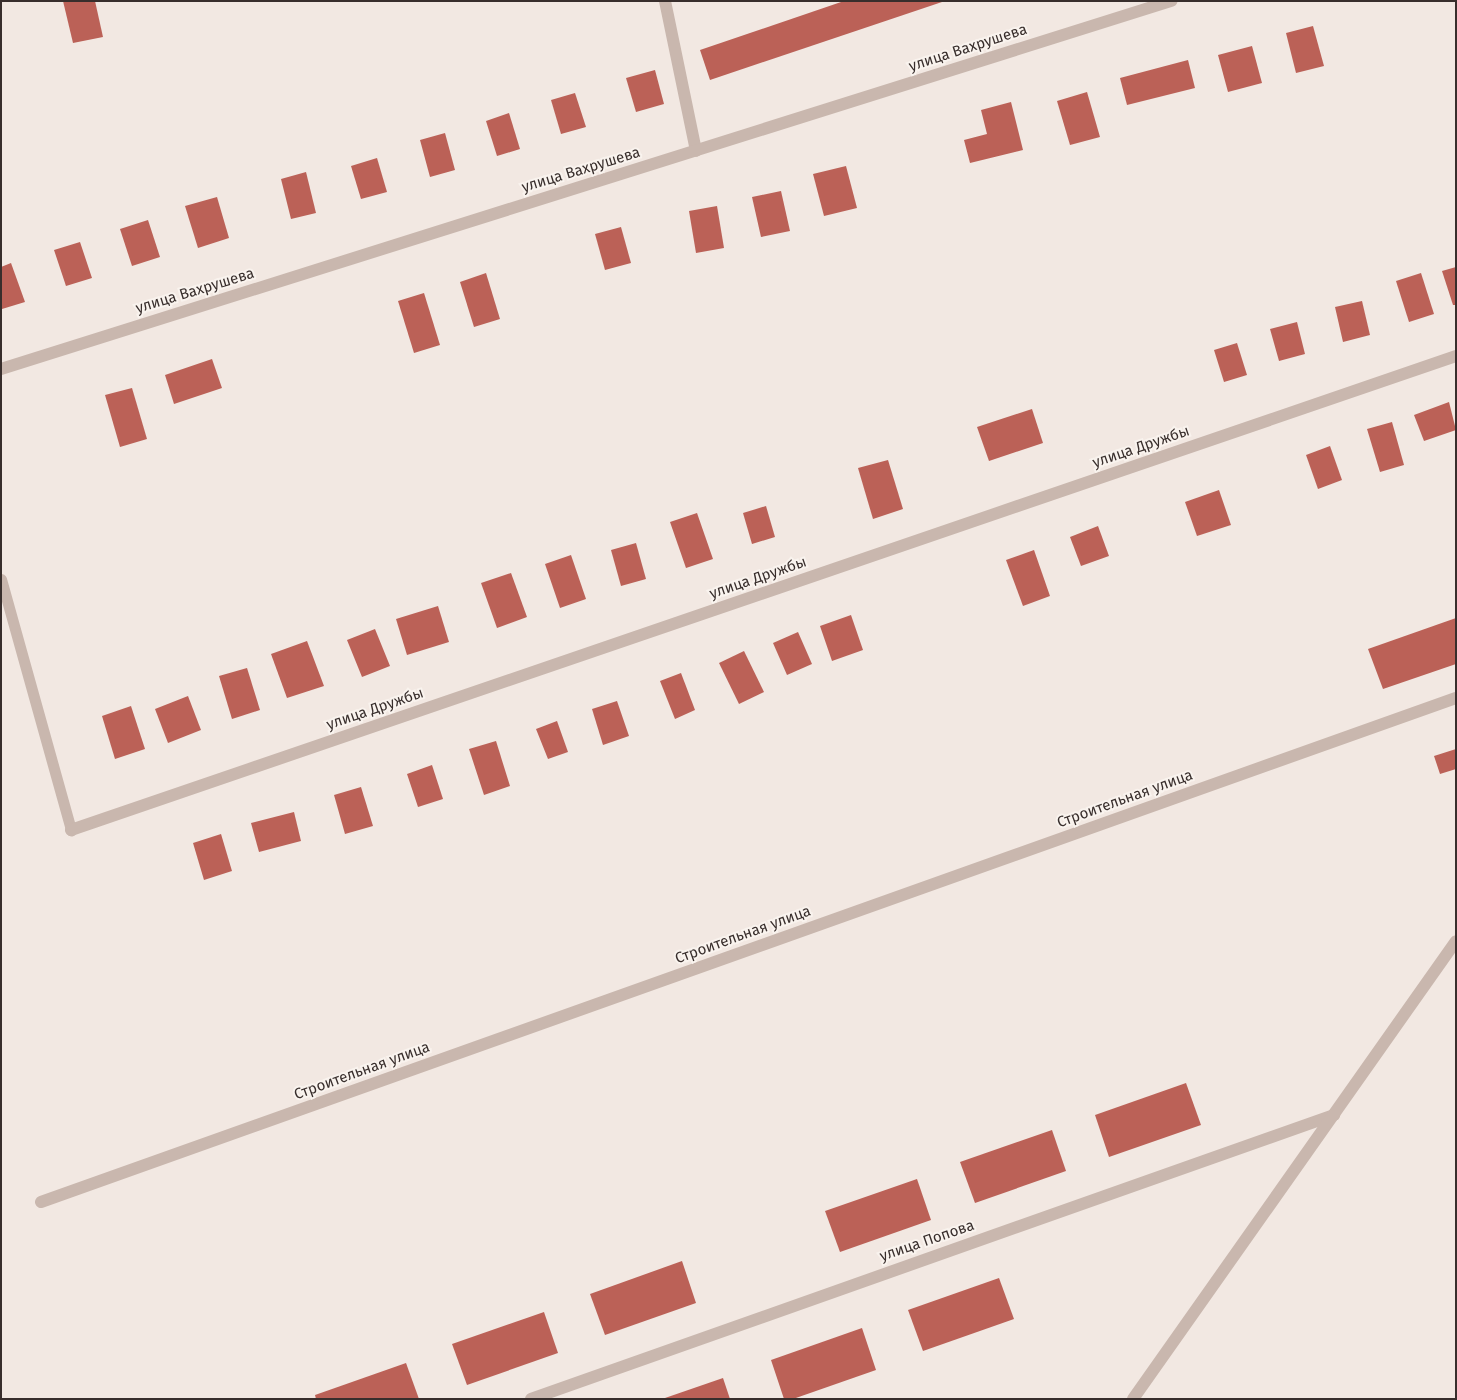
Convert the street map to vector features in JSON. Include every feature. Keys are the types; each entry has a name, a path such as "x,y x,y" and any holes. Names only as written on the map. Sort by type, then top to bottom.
{"street":[{"path":"665,1 696,151"},
{"name":"улица Вахрушева","path":"1,369 1171,1"},
{"name":"улица Дружбы","path":"71,830 1456,356"},
{"name":"Строительная улица","path":"41,1202 1456,698"},
{"path":"1133,1399 1456,941"},
{"name":"улица Попова","path":"531,1399 1334,1115"}],"lane":[{"path":"1,579 71,830"}],"building":[{"path":"63,1 95,1 103,37 73,43"},
{"path":"844,1 942,2 710,80 700,50"},
{"path":"1313,26 1324,66 1296,73 1286,33"},
{"path":"1252,46 1262,83 1228,92 1218,55"},
{"path":"1188,60 1195,88 1127,105 1120,78"},
{"path":"655,70 664,104 636,112 626,78"},
{"path":"1087,92 1100,137 1070,145 1057,101"},
{"path":"575,93 586,127 561,134 551,100"},
{"path":"1011,102 1023,150 970,163 964,140 987,134 981,110"},
{"path":"509,113 520,149 497,156 486,121"},
{"path":"445,133 455,170 430,177 420,140"},
{"path":"377,158 387,192 361,199 351,166"},
{"path":"846,166 857,208 824,216 813,174"},
{"path":"306,172 316,213 291,219 281,179"},
{"path":"781,191 790,231 761,237 752,197"},
{"path":"217,197 229,238 198,248 185,206"},
{"path":"717,206 724,248 696,253 689,211"},
{"path":"148,220 160,257 132,266 120,229"},
{"path":"621,227 631,263 605,270 595,234"},
{"path":"80,242 92,278 66,286 54,250"},
{"path":"11,263 25,302 2,309 1,267"},
{"path":"1456,267 1456,305 1453,305 1442,271"},
{"path":"486,273 500,319 474,327 460,282"},
{"path":"1421,273 1434,314 1409,322 1396,281"},
{"path":"424,293 440,345 414,353 398,301"},
{"path":"1362,301 1370,335 1343,342 1335,307"},
{"path":"1297,322 1305,354 1279,361 1270,329"},
{"path":"1237,343 1247,375 1224,382 1214,350"},
{"path":"212,359 222,388 174,404 165,375"},
{"path":"132,388 147,439 120,447 105,395"},
{"path":"1449,402 1456,430 1424,441 1414,415"},
{"path":"1032,409 1043,443 989,461 977,427"},
{"path":"1392,422 1404,465 1380,472 1367,429"},
{"path":"1330,446 1342,480 1318,489 1306,455"},
{"path":"888,460 903,509 873,519 858,468"},
{"path":"1219,490 1231,525 1197,536 1185,502"},
{"path":"766,506 775,537 752,544 743,513"},
{"path":"697,513 713,559 686,568 670,522"},
{"path":"1098,526 1109,556 1081,566 1070,537"},
{"path":"636,543 646,579 621,586 611,550"},
{"path":"1034,550 1050,596 1023,606 1006,560"},
{"path":"571,555 586,599 560,608 545,564"},
{"path":"511,573 527,617 497,628 481,583"},
{"path":"438,606 449,642 407,655 396,619"},
{"path":"851,615 863,650 832,661 820,626"},
{"path":"1456,618 1456,664 1383,689 1368,649"},
{"path":"375,629 390,666 362,677 347,640"},
{"path":"798,632 812,664 787,675 773,643"},
{"path":"307,641 324,686 287,698 271,654"},
{"path":"744,651 764,692 739,704 719,663"},
{"path":"247,668 260,710 232,719 219,676"},
{"path":"681,673 695,710 675,719 660,681"},
{"path":"188,696 201,730 168,743 155,709"},
{"path":"617,701 629,736 603,745 592,709"},
{"path":"131,706 145,749 115,759 102,716"},
{"path":"557,721 568,752 548,759 536,729"},
{"path":"496,741 510,786 484,795 469,749"},
{"path":"1456,749 1456,769 1440,774 1434,756"},
{"path":"432,765 443,799 418,807 407,774"},
{"path":"361,787 373,826 345,834 334,795"},
{"path":"294,812 301,841 259,852 251,823"},
{"path":"221,834 232,871 204,880 193,843"},
{"path":"1186,1083 1201,1125 1109,1157 1095,1115"},
{"path":"1052,1130 1066,1171 975,1203 960,1162"},
{"path":"917,1179 931,1220 840,1252 825,1211"},
{"path":"682,1261 696,1303 605,1335 590,1294"},
{"path":"999,1278 1014,1319 923,1351 908,1310"},
{"path":"544,1312 558,1353 467,1385 452,1344"},
{"path":"862,1328 876,1370 793,1399 784,1399 771,1360"},
{"path":"406,1363 419,1399 316,1399 315,1395"},
{"path":"723,1378 730,1399 665,1399 665,1398"}]}
